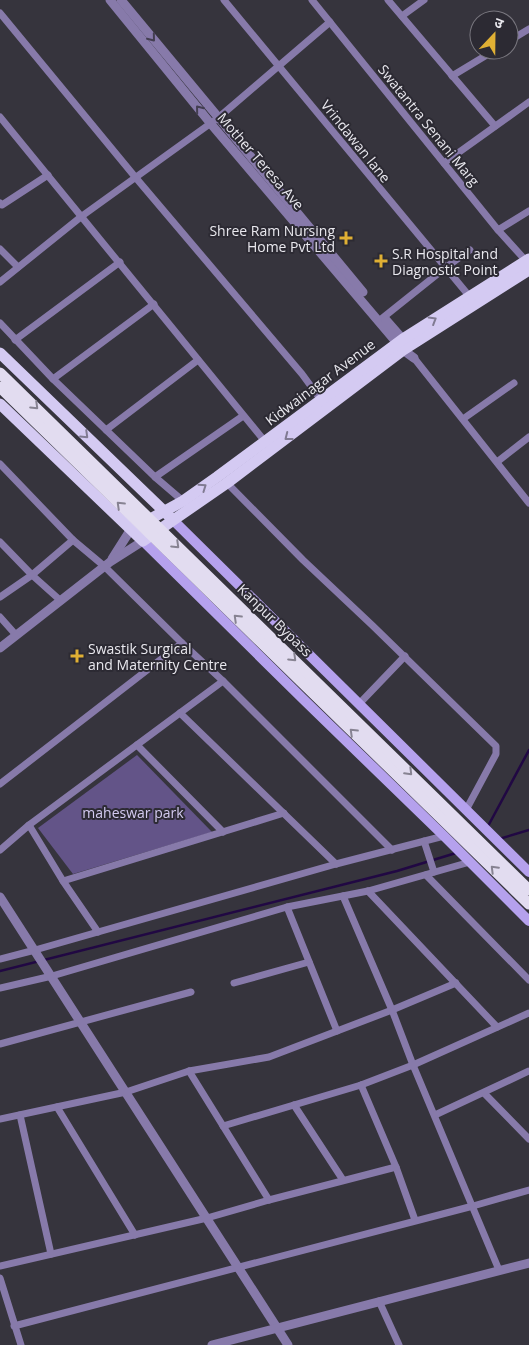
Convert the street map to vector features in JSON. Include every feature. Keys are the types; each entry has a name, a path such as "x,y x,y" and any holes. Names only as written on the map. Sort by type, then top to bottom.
{"highway":[{"name":"Kanpur Bypass","path":"0,373 529,890"},
{"name":"Kanpur Bypass","path":"0,387 529,904"}],"main road":[{"name":"Kidwainagar Avenue","path":"143,541 227,482 321,400 470,297 528,264"},
{"name":"Kidwainagar Avenue","path":"130,529 165,512 268,446 403,344 528,264"},
{"path":"0,353 165,512 529,872"},
{"path":"0,404 447,838 529,921"}],"street":[{"name":"Mother Teresa Ave","path":"110,0 214,121"},
{"path":"121,0 214,121 403,344 529,503"},
{"name":"Vrindawan lane","path":"224,0 470,297"},
{"name":"Swatantra Senani Marg","path":"312,0 498,230 528,264"},
{"path":"388,0 495,126"},
{"path":"402,16 424,0"},
{"path":"0,13 136,178 302,374 321,400"},
{"path":"0,282 82,216 214,121 280,67 330,22"},
{"path":"452,76 478,60"},
{"path":"444,163 529,102"},
{"path":"0,117 268,446"},
{"path":"0,205 48,175"},
{"path":"498,230 529,211"},
{"path":"0,250 18,267"},
{"path":"382,319 470,250"},
{"path":"15,340 120,262"},
{"path":"53,379 154,304"},
{"path":"0,323 53,379 155,477 183,501"},
{"path":"106,430 198,360"},
{"path":"463,419 514,383"},
{"path":"155,477 243,416"},
{"path":"497,462 529,437"},
{"path":"0,464 73,540 107,564 182,643 223,681 392,850"},
{"path":"227,482 303,560 405,656 496,746 496,754 466,810"},
{"path":"107,564 130,529"},
{"path":"0,597 32,575 73,540"},
{"path":"0,648 107,564 143,541"},
{"path":"0,542 61,602"},
{"path":"0,617 16,635"},
{"path":"0,784 182,643"},
{"path":"359,704 405,656"},
{"path":"0,850 30,825 223,681"},
{"path":"180,713 336,864"},
{"path":"137,745 223,832"},
{"path":"63,881 284,813"},
{"path":"30,825 63,881 98,932"},
{"path":"0,959 37,953 98,932 336,864 424,841 447,838"},
{"path":"424,841 434,872"},
{"path":"0,988 287,907 368,891 426,875 467,859"},
{"path":"426,875 529,980"},
{"path":"368,891 497,1027"},
{"path":"343,896 499,1270"},
{"path":"0,897 288,1345"},
{"path":"287,907 337,1031"},
{"path":"234,983 309,962"},
{"path":"0,1119 126,1092 189,1071 269,1058 456,983"},
{"path":"0,1044 192,992"},
{"path":"223,1126 361,1085 413,1065 529,1013"},
{"path":"189,1071 269,1200"},
{"path":"435,1115 529,1071"},
{"path":"361,1085 396,1166 414,1220"},
{"path":"484,1093 529,1139"},
{"path":"294,1105 342,1180"},
{"path":"57,1107 135,1235"},
{"path":"20,1115 51,1254"},
{"path":"0,1266 207,1218 396,1166"},
{"path":"14,1326 529,1190"},
{"path":"212,1345 529,1263"},
{"path":"0,1278 20,1345"},
{"path":"379,1301 399,1345"}],"green space":[{"name":"maheswar park","path":"137,755 212,832 73,874 38,828"}],"waterway":[{"path":"487,828 529,750"},
{"path":"499,839 529,830"},
{"path":"0,971 397,871 456,853"}],"place":[{"name":"Shree Ram Nursing Home Pvt Ltd","path":"346,238"},
{"name":"S.R Hospital and Diagnostic Point","path":"381,261"},
{"name":"Swastik Surgical and Maternity Centre","path":"77,656"}]}
